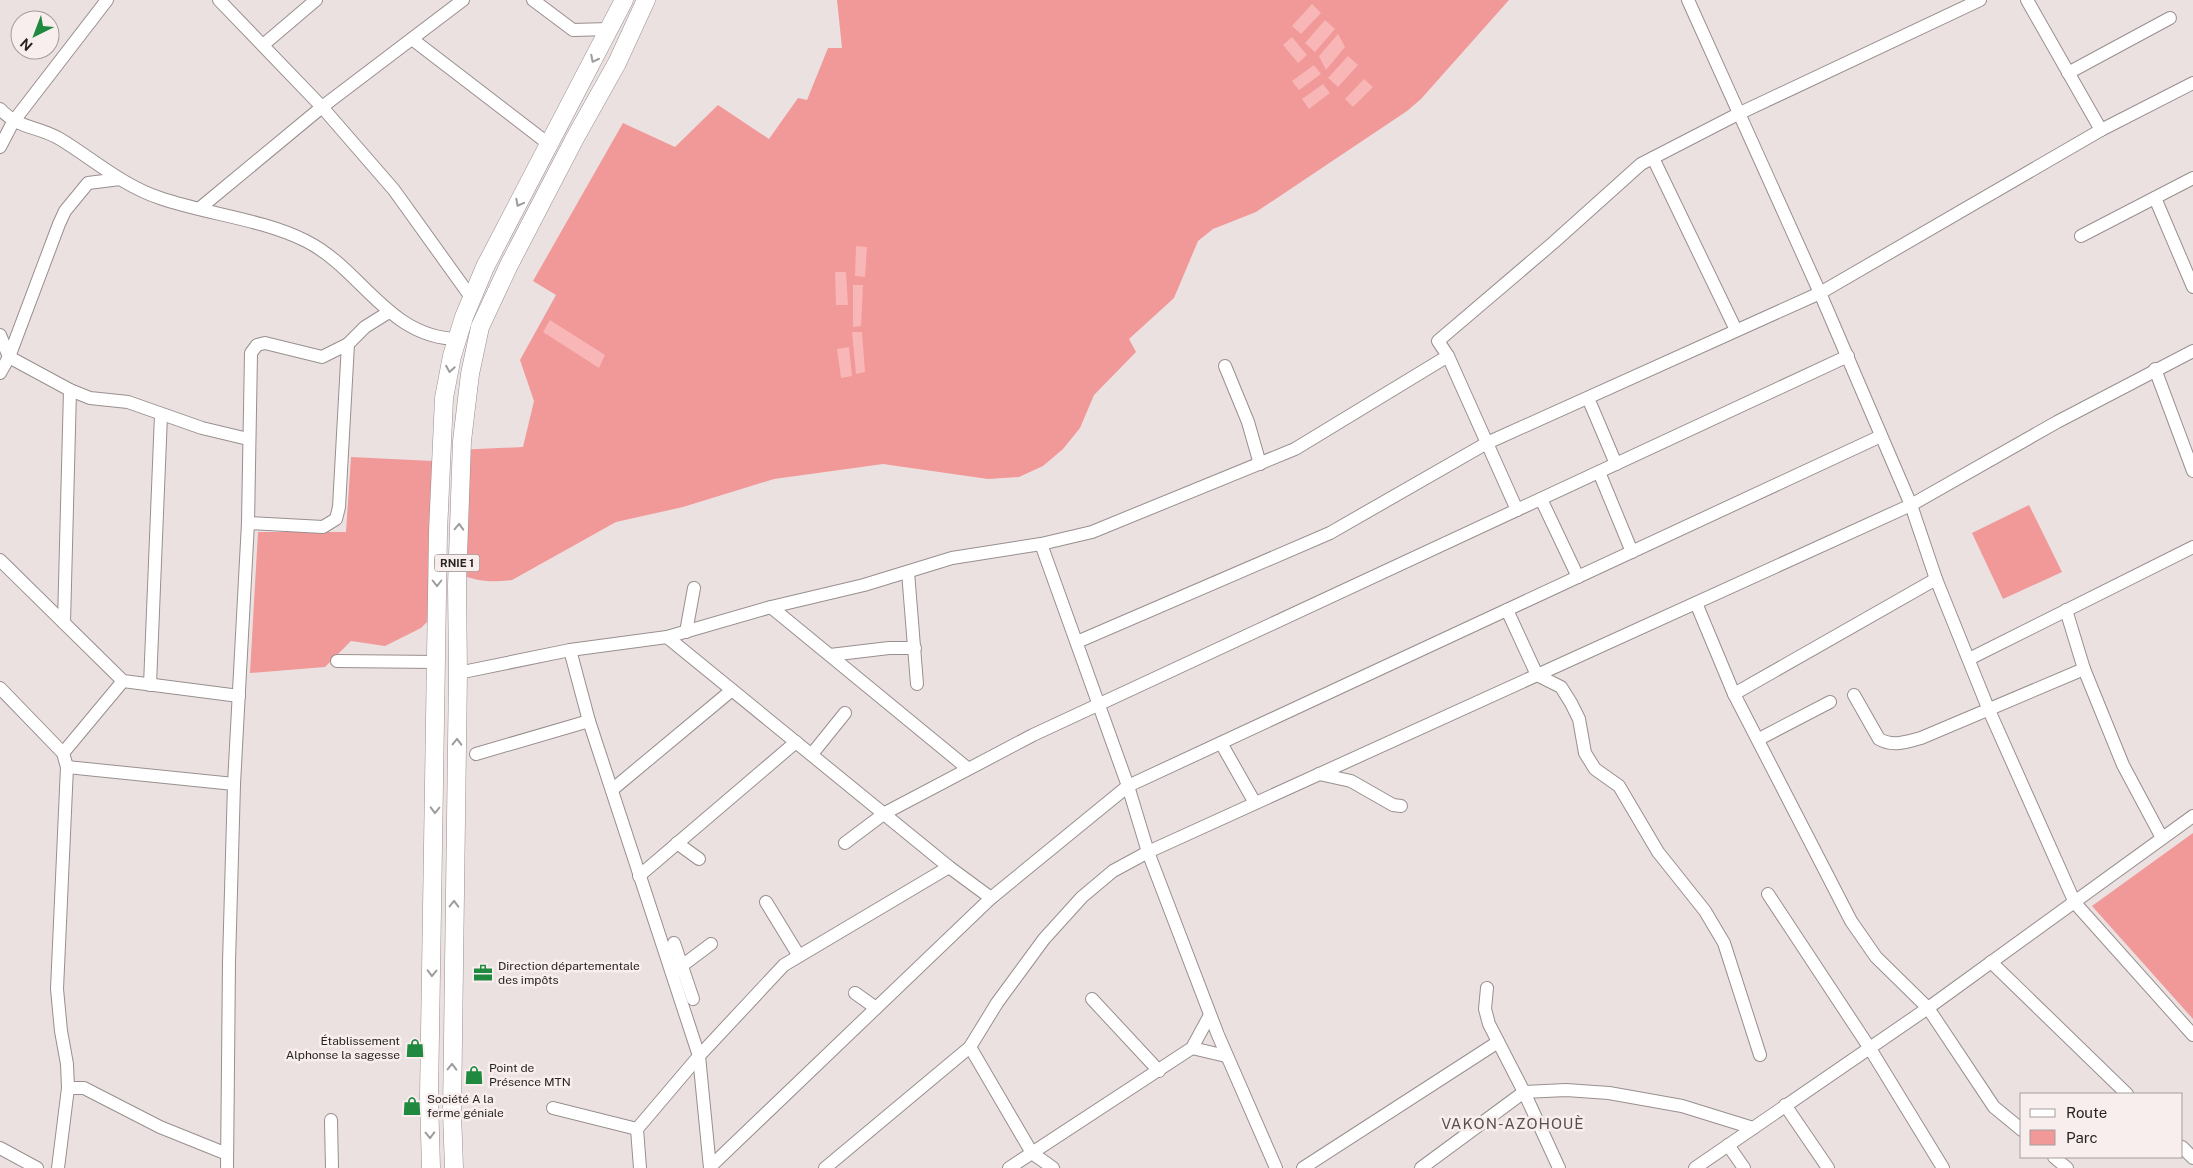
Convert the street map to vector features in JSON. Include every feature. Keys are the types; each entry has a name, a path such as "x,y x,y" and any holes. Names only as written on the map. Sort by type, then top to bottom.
{"highway":[{"name":"RNIE 1","path":"431,1168 429,1097 438,532 444,408 452,356 485,267 624,0"},
{"name":"RNIE 1","path":"454,1168 452,1113 458,673 456,585 462,441 470,374 480,327 542,200 617,64 646,0"}],"street":[{"path":"0,147 13,122 107,0"},
{"path":"219,0 322,107 394,190 472,300"},
{"path":"264,45 316,0"},
{"path":"200,208 322,107 463,0"},
{"path":"533,0 573,30 609,29"},
{"path":"1688,0 1848,356 1911,505 1936,578 1988,708 2075,903 2193,1035"},
{"path":"1517,510 1448,356 1438,341 1640,164 1738,114 1980,0"},
{"path":"2027,0 2100,130"},
{"path":"2068,73 2170,18"},
{"path":"412,39 550,145"},
{"path":"1077,642 1330,533 1487,442 1820,293 2100,130 2193,83"},
{"path":"0,109 13,122 38,128 59,138 120,179 160,198 232,216 306,241 344,268 389,312 426,335 458,339"},
{"path":"1653,158 1736,330"},
{"path":"2081,236 2193,178"},
{"path":"0,373 9,357 65,211 88,184 120,179"},
{"path":"2155,198 2193,286"},
{"path":"227,1168 234,784 248,523 251,353 257,345 266,343 277,344 318,357 348,344 365,326 389,312"},
{"path":"0,335 9,357 70,390 90,398 128,402 162,415 248,438"},
{"path":"248,523 323,527 336,519 339,507 348,344"},
{"path":"825,1168 970,1048 998,1003 1031,957 1076,904 1113,871 1148,852 1254,803 1911,505 2155,369 2193,351"},
{"path":"458,673 570,650 667,637 771,607 864,585 952,558 1041,544 1092,532 1295,449 1448,356"},
{"path":"844,843 885,813 967,768 1099,704 1848,356"},
{"path":"1225,366 1248,422 1260,464"},
{"path":"2155,369 2193,471"},
{"path":"64,623 70,390"},
{"path":"1588,398 1616,464"},
{"path":"150,685 162,415"},
{"path":"710,1167 991,898 1128,786 1881,436"},
{"path":"1599,472 1632,552"},
{"path":"1541,498 1578,577"},
{"path":"1041,544 1128,786 1148,852 1226,1056 1276,1168"},
{"path":"1969,659 2193,547"},
{"path":"0,560 123,681 239,696"},
{"path":"908,572 918,684"},
{"path":"1734,694 1936,578"},
{"path":"686,632 694,588"},
{"path":"1696,603 1734,694 1851,921 1876,957 1928,1008 1994,1107 2020,1128"},
{"path":"771,607 967,768"},
{"path":"1507,610 1537,675 1561,687 1579,719 1585,753 1595,769 1619,786 1658,852 1710,919 1724,943 1760,1055"},
{"path":"2066,610 2084,669 2123,765 2162,838"},
{"path":"667,637 949,867 991,898"},
{"path":"830,655 889,648 915,648"},
{"path":"570,650 589,721 613,789 639,876 677,969 693,1000"},
{"path":"337,661 437,662"},
{"path":"1854,695 1879,739 1886,743 1899,744 1921,738 1988,708 2084,669"},
{"path":"64,753 123,681"},
{"path":"0,688 64,753 67,767 57,988 61,1031 67,1064 68,1088 58,1168"},
{"path":"613,789 732,690"},
{"path":"1758,739 1830,702"},
{"path":"812,754 844,713"},
{"path":"476,754 589,721"},
{"path":"639,876 796,742"},
{"path":"1221,743 1254,803"},
{"path":"67,767 234,784"},
{"path":"1319,774 1351,781 1394,805 1401,806"},
{"path":"1695,1168 1928,1008 2193,816"},
{"path":"677,843 699,859"},
{"path":"640,1168 637,1130 699,1056 784,965 949,867"},
{"path":"1768,894 1869,1047 1943,1168"},
{"path":"766,902 799,956"},
{"path":"674,943 677,969 699,1056 710,1167"},
{"path":"677,969 711,944"},
{"path":"1991,962 2126,1093"},
{"path":"1487,988 1485,1009 1498,1042 1524,1092 1558,1168"},
{"path":"854,992 876,1008"},
{"path":"1092,999 1159,1070"},
{"path":"1009,1168 1192,1048 1210,1015"},
{"path":"1303,1168 1498,1042"},
{"path":"970,1048 1032,1154 1053,1168"},
{"path":"1192,1048 1226,1056"},
{"path":"68,1088 84,1088 160,1127 227,1154"},
{"path":"1421,1168 1524,1092 1566,1090 1609,1093 1682,1106 1753,1128"},
{"path":"1785,1105 1828,1168"},
{"path":"553,1108 637,1130"},
{"path":"330,1120 332,1168"},
{"path":"1728,1145 1744,1168"},
{"path":"0,1148 38,1168"},
{"path":"2183,1148 2193,1158"},
{"path":"2055,1158 2067,1168"}],"green space":[{"path":"837,0 1509,0 1421,99 1407,111 1256,212 1213,229 1198,241 1174,298 1129,339 1136,352 1094,395 1080,428 1063,449 1043,466 1019,477 988,479 883,464 774,479 683,507 616,522 512,580 483,581 456,573 456,450 523,447 534,401 520,360 556,295 533,281 623,123 675,147 718,105 769,139 798,98 807,100 828,48 842,48"},
{"path":"351,457 433,461 430,619 421,628 385,646 351,641 325,667 250,673 258,532 346,532"},
{"path":"2029,505 2062,572 2003,599 1972,533"},
{"path":"2193,833 2193,1019 2092,906"}],"shaded area":[{"path":"1312,4 1321,13 1301,34 1292,26"},
{"path":"1325,20 1335,29 1315,52 1305,43"},
{"path":"1338,34 1345,47 1326,70 1319,56"},
{"path":"1292,37 1307,55 1298,63 1283,45"},
{"path":"1348,56 1358,65 1338,87 1328,78"},
{"path":"1314,65 1321,74 1299,90 1292,81"},
{"path":"1364,79 1373,87 1353,107 1345,99"},
{"path":"1323,84 1330,93 1309,109 1302,99"},
{"path":"856,246 867,247 865,277 855,276"},
{"path":"835,272 846,272 848,305 836,305"},
{"path":"853,285 863,285 861,326 853,327"},
{"path":"550,320 605,355 599,368 543,332"},
{"path":"852,332 862,332 865,372 856,374"},
{"path":"849,347 852,376 841,378 837,349"}],"place":[{"name":"Direction départementale des impôts","path":"483,973"},
{"name":"Établissement Alphonse la sagesse","path":"415,1048"},
{"name":"Point de Présence MTN","path":"474,1075"},
{"name":"Société A la ferme géniale","path":"412,1106"}],"district":[{"name":"VAKON-AZOHOUÈ","path":"1513,1124"}]}
